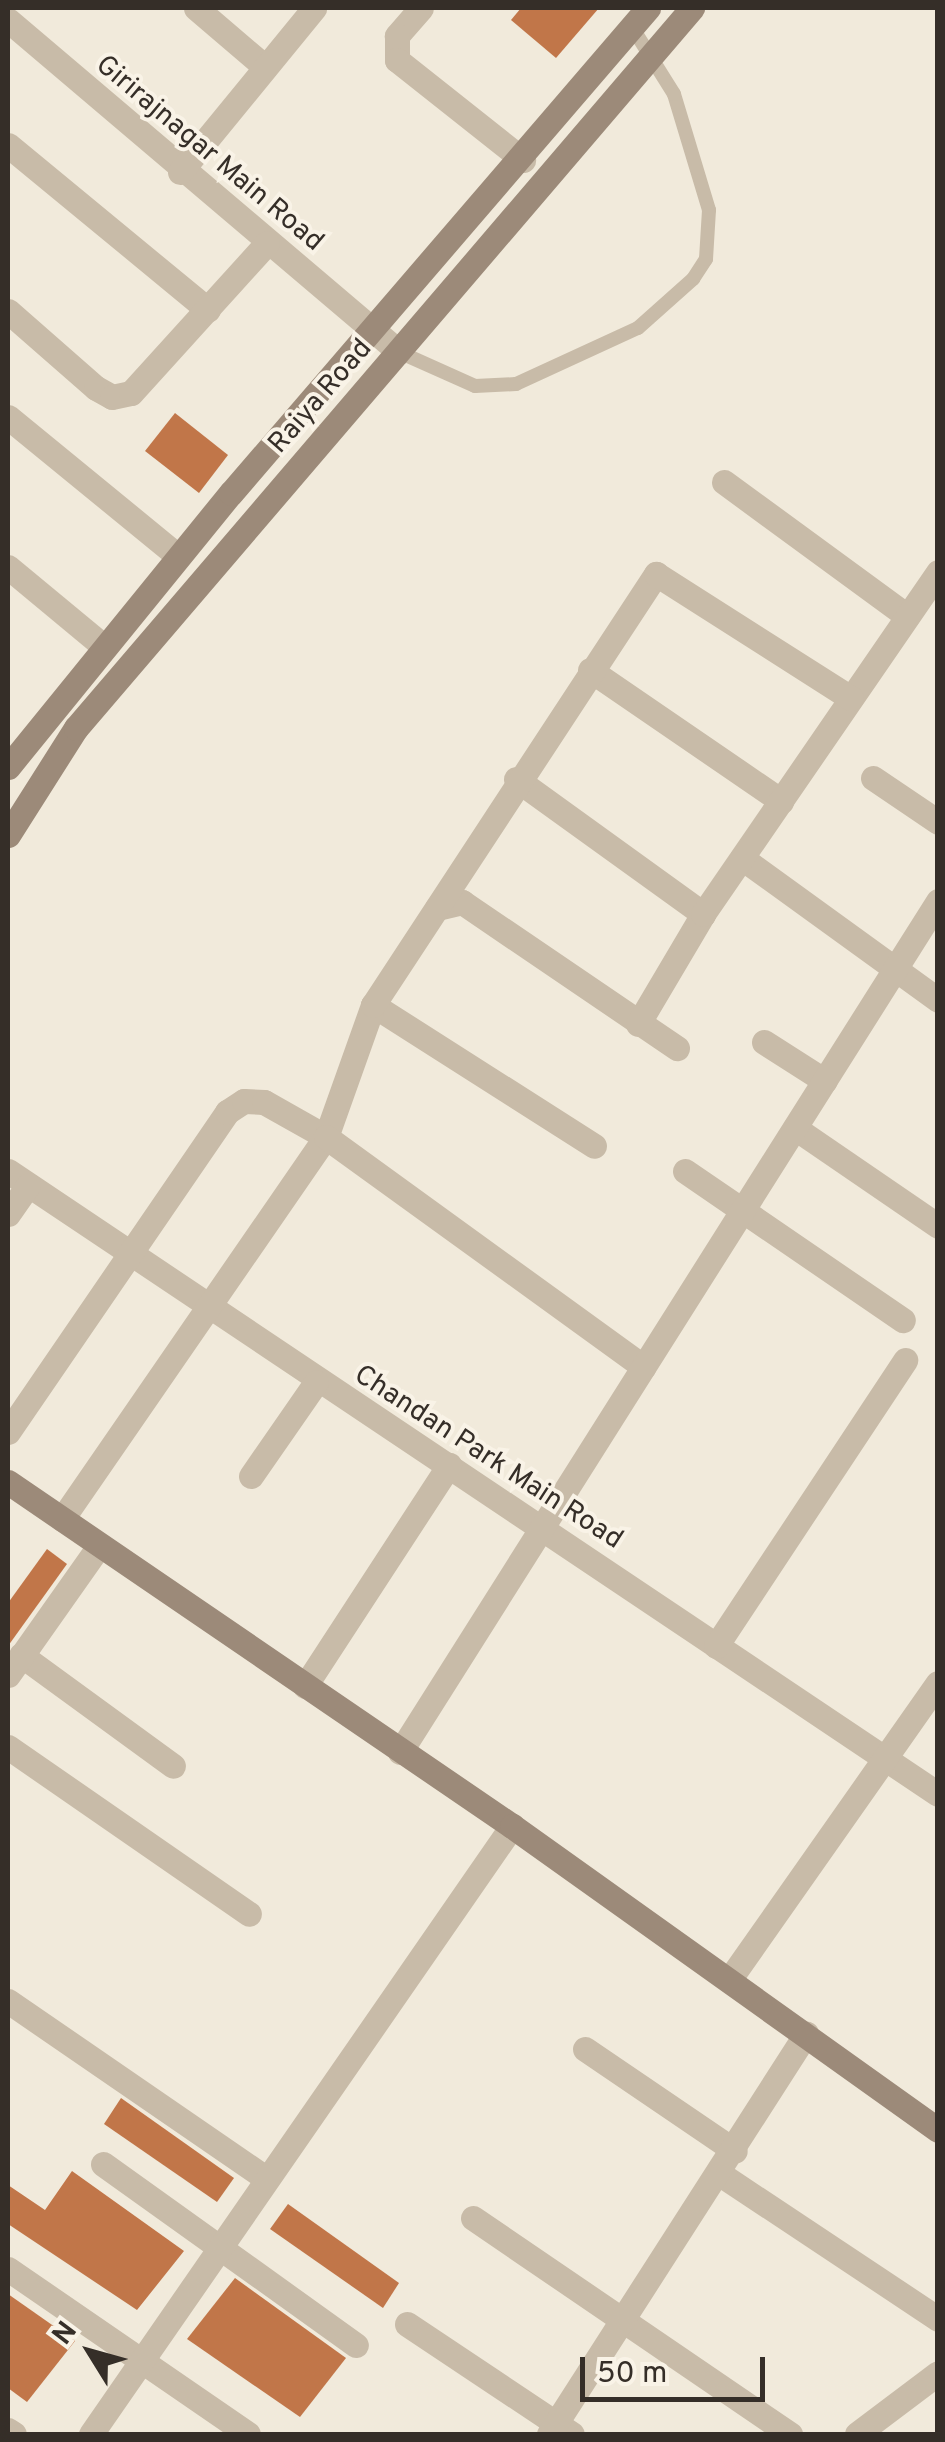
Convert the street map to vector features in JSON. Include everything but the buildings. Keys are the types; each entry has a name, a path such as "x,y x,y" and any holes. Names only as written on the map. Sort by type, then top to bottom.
{"street":[{"path":"196,8 265,67"},
{"path":"180,172 314,8"},
{"path":"420,8 396,36 396,60 523,160"},
{"name":"Raiya Road","path":"8,835 76,728 692,8"},
{"name":"Raiya Road","path":"8,767 178,556 523,160 640,17"},
{"name":"Girirajnagar Main Road","path":"8,20 180,172 399,352"},
{"path":"8,145 208,310"},
{"path":"8,311 112,397 147,380 266,244"},
{"path":"8,416 178,556"},
{"path":"724,482 907,616"},
{"path":"8,567 103,646"},
{"path":"638,1024 704,914 938,572"},
{"path":"62,1518 212,1308 326,1138 373,1005 516,779 656,574 851,698"},
{"path":"590,670 780,802"},
{"path":"873,778 938,822"},
{"path":"516,779 704,914"},
{"path":"742,858 892,972 938,1000"},
{"path":"400,1752 547,1527 938,900"},
{"path":"437,908 462,902 677,1048"},
{"path":"373,1005 594,1146"},
{"path":"764,1042 825,1081"},
{"path":"8,1432 128,1251 227,1112 244,1101 264,1102 326,1138 644,1367"},
{"path":"795,1128 938,1226"},
{"path":"685,1170 904,1320"},
{"path":"8,1214 18,1178"},
{"name":"Chandan Park Main Road","path":"18,1178 316,1382 547,1527 938,1794"},
{"path":"716,1646 904,1360"},
{"path":"252,1476 316,1382"},
{"path":"306,1686 449,1465"},
{"path":"89,1481 94,1542 14,1665 56,1681 173,1766"},
{"path":"8,1482 512,1826 938,2130"},
{"path":"8,1685 56,1681"},
{"path":"729,1980 938,1684"},
{"path":"8,1747 249,1914"},
{"path":"91,2434 512,1826"},
{"path":"8,2001 266,2178"},
{"path":"407,2324 559,2431 806,2033"},
{"path":"585,2049 734,2151"},
{"path":"103,2164 356,2345"},
{"path":"720,2174 938,2319"},
{"path":"473,2218 790,2434"},
{"path":"8,2269 248,2434"},
{"path":"857,2434 890,2424 938,2372"},
{"path":"8,2430 14,2434"}],"lane":[{"path":"399,352 475,386 516,384 638,328 693,280 706,258 709,210 674,94 651,56 640,17"}]}
